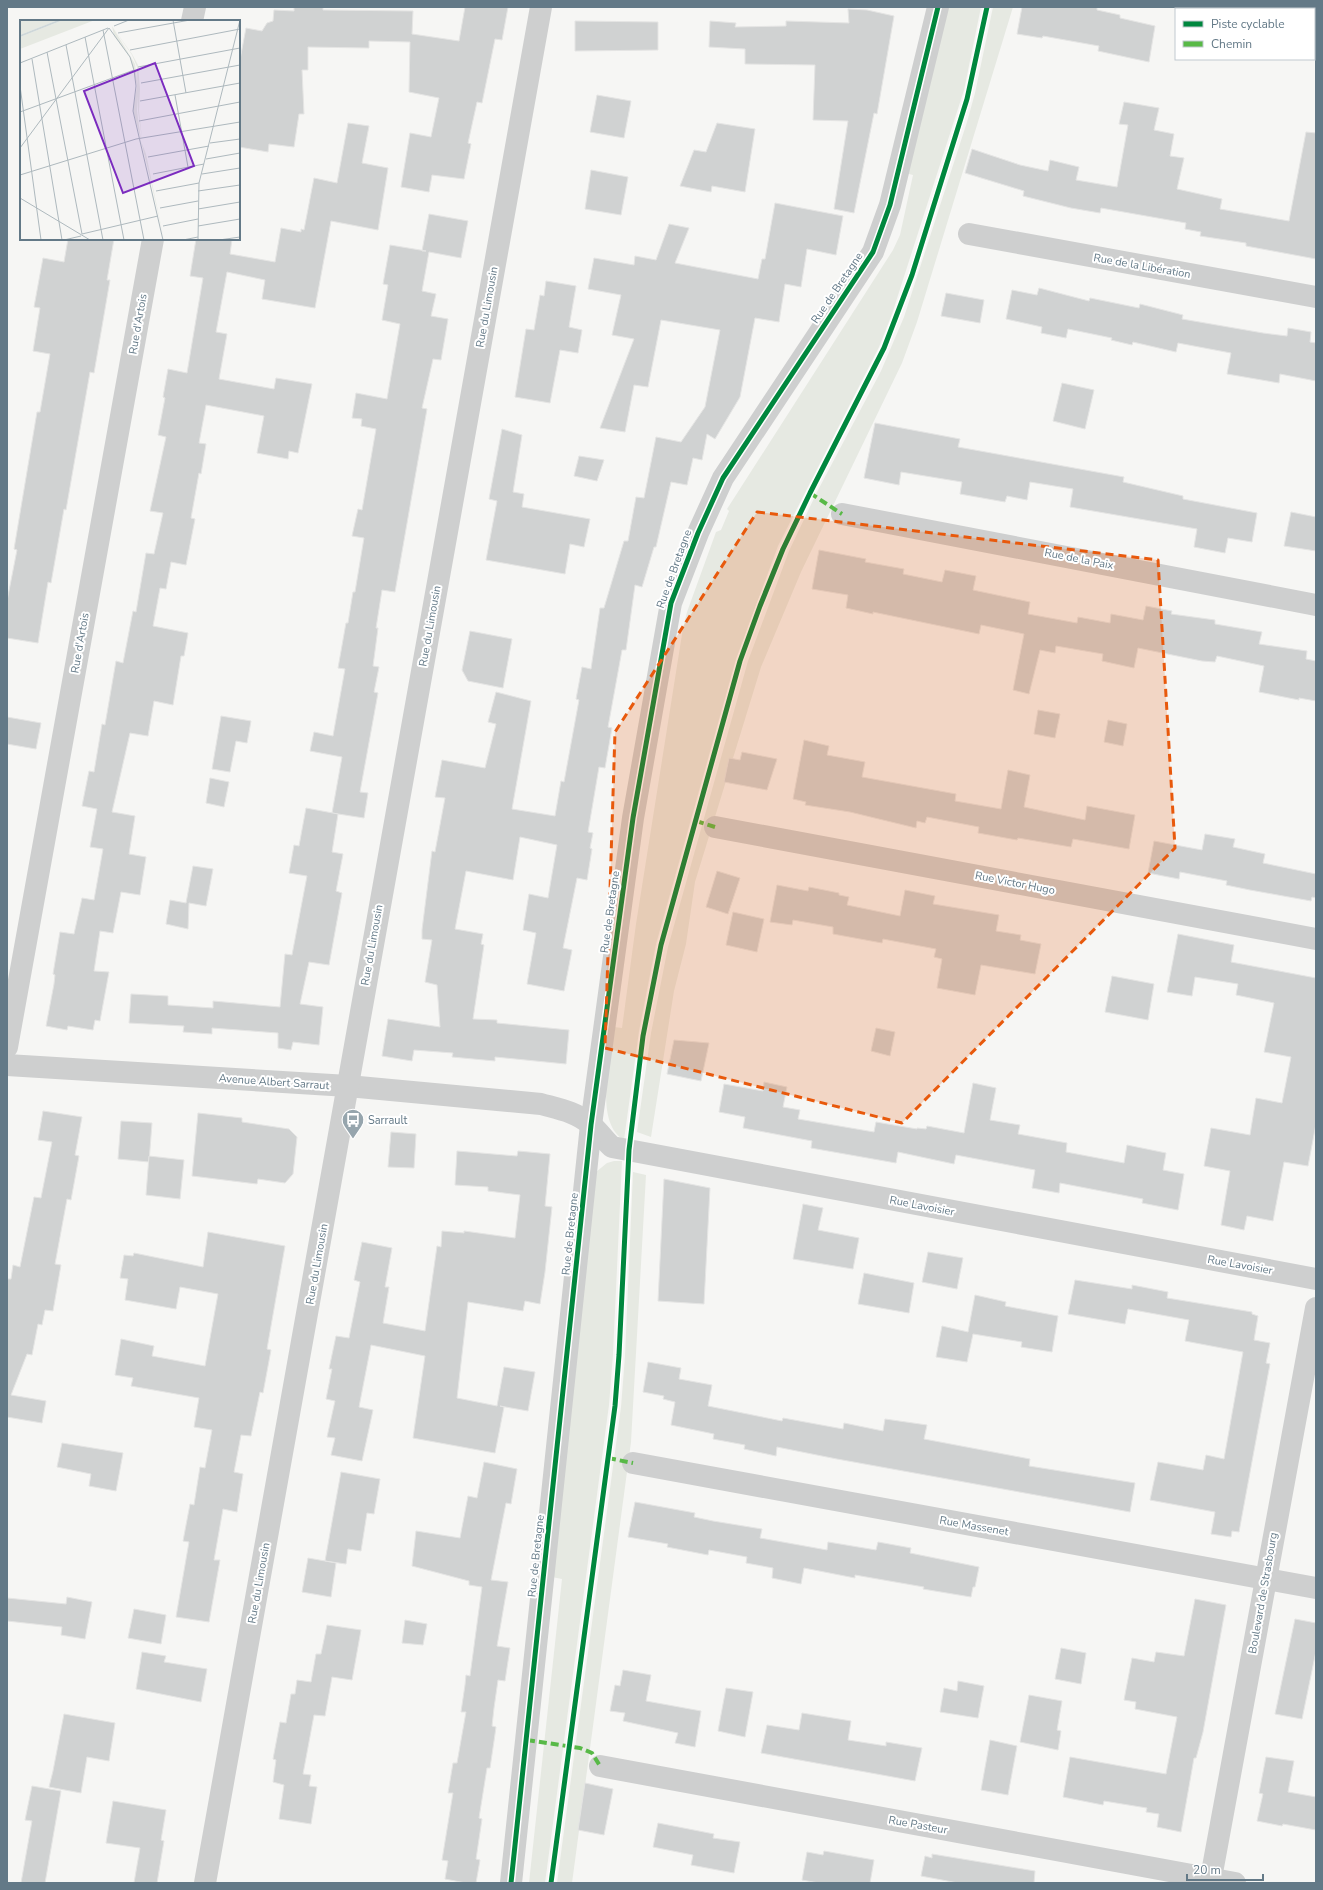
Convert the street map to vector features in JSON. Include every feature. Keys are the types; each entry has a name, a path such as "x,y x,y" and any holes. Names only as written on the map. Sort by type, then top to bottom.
{"street":[{"path":"192,20 195,7"},
{"name":"Rue du Limousin","path":"205,1883 541,7"},
{"name":"Rue de Bretagne","path":"511,1883 591,1125 633,818 671,603 698,533 723,478 873,252 890,205 938,7"},
{"name":"Rue de la Libération","path":"969,234 1316,297"},
{"name":"Rue d'Artois","path":"7,1047 153,240"},
{"name":"Rue de la Paix","path":"842,514 1316,605"},
{"name":"Rue Victor Hugo","path":"715,827 1316,939"},
{"name":"Avenue Albert Sarraut","path":"7,1065 348,1086 541,1104"},
{"name":"Rue Lavoisier","path":"541,1104 571,1112 591,1125 601,1138 612,1147 1316,1279"},
{"name":"Boulevard de Strasbourg","path":"1211,1878 1316,1308"},
{"name":"Rue Massenet","path":"633,1463 1316,1588"},
{"name":"Rue Pasteur","path":"600,1766 1235,1883"}],"highlighted area":[{"path":"757,512 1158,560 1175,848 902,1123 605,1048 615,732"}],"shaded area":[{"path":"947,7 981,7 964,90 892,314 879,347 778,546 736,659 656,944 639,1031 624,1140 615,1131 609,1119 606,1104 608,1071 614,1027 622,1028 636,924 683,628 687,612 716,532 721,530 729,511 727,509 893,250 900,235 913,175 905,173"},
{"path":"993,7 1013,7 917,322 902,363 801,572 761,667 695,882 686,944 674,991 651,1137 637,1132 651,1033 668,947 748,661 789,551 817,492 881,371 904,317 967,122 975,93"},
{"path":"622,1161 613,1354 609,1405 545,1883 529,1883 562,1579 552,1577 596,1172 607,1163"},
{"path":"633,1172 646,1175 631,1442 572,1883 557,1883 621,1407 625,1356"}],"building":[{"path":"294,7 323,7 323,10 413,11 412,34 459,41 465,7 508,7 502,40 495,39 482,103 477,102 468,143 471,144 464,179 432,175 429,192 401,187 410,133 431,137 439,98 409,92 410,42 369,41 369,48 308,47 308,70 302,70 304,114 299,114 294,147 269,144 268,152 240,147 240,60 246,28 262,31 267,23 273,21 274,10 294,11"},
{"path":"1022,7 1097,7 1097,10 1120,15 1120,18 1155,26 1149,62 1098,51 1099,46 1043,36 1042,38 1017,34"},
{"path":"848,9 867,10 894,16 877,114 874,113 854,213 834,209 848,121 813,120 815,65 745,64 745,49 709,47 710,21 736,23 735,27 786,26 786,21 849,23"},
{"path":"575,21 658,22 658,50 575,51"},
{"path":"597,95 631,101 624,138 590,132"},
{"path":"1124,102 1159,108 1154,130 1174,134 1170,156 1184,158 1177,189 1222,199 1220,209 1289,221 1306,132 1316,133 1316,259 1246,246 1246,243 1200,236 1201,232 1185,229 1186,223 1101,208 1100,213 1071,208 1023,196 1024,191 965,173 972,149 1020,165 1048,171 1050,160 1079,167 1076,180 1117,187 1128,125 1119,124"},
{"path":"348,123 369,126 362,163 388,168 378,230 331,221 315,308 262,299 265,280 227,272 216,332 227,334 219,379 274,389 276,378 312,384 298,453 289,451 288,459 257,453 264,416 206,405 199,443 206,444 191,518 195,519 186,565 171,562 166,589 160,588 153,626 188,633 184,656 181,656 173,705 154,701 148,736 130,733 112,812 135,816 129,854 146,857 140,895 121,892 113,933 100,931 94,971 109,972 100,1021 95,1020 93,1030 68,1026 67,1030 46,1026 54,984 55,975 53,974 60,932 74,934 82,898 94,900 103,849 90,847 97,809 82,806 89,771 94,772 102,724 105,725 116,661 123,663 133,611 136,612 146,553 154,554 163,513 150,511 166,437 158,435 165,398 163,397 168,369 187,373 203,278 190,276 196,240 232,240 230,254 275,262 281,228 301,232 301,229 304,230 314,178 337,183"},
{"path":"717,123 755,129 745,192 712,186 711,192 680,186 694,150 706,152"},
{"path":"591,170 628,177 621,215 585,209"},
{"path":"775,203 843,216 836,255 807,249 801,287 785,284 779,322 755,318 740,397 715,439 707,434 702,460 693,458 687,485 671,482 656,547 654,547 642,587 635,585 626,650 622,650 608,727 612,728 605,768 599,767 588,832 593,833 587,880 577,878 563,948 572,950 564,991 527,984 536,933 523,930 529,894 548,898 557,845 520,837 513,880 466,871 455,929 483,934 481,944 484,945 473,1019 497,1020 497,1023 569,1030 566,1064 495,1057 495,1061 452,1057 453,1053 414,1050 412,1061 382,1056 388,1019 440,1027 437,985 425,982 432,940 422,939 422,930 432,851 435,852 445,798 435,797 442,760 485,768 496,724 488,722 496,692 531,701 512,809 555,816 561,781 564,782 579,700 576,699 582,667 591,669 600,608 604,608 624,541 628,541 636,497 644,498 656,437 681,442 705,407 720,330 661,320 648,387 634,385 625,432 600,428 634,339 612,335 621,295 588,289 594,258 634,265 635,256 656,260 669,224 689,228 675,263 758,279 762,259 765,259"},
{"path":"429,214 468,221 461,258 429,252 422,291 436,294 431,316 448,319 441,360 433,359 422,408 427,409 395,592 382,590 376,628 378,628 373,666 379,667 374,692 378,693 360,792 368,793 364,818 332,813 342,757 310,751 314,732 333,736 345,669 338,668 346,623 348,623 353,592 355,592 364,538 352,536 358,509 362,510 376,429 361,426 362,419 352,418 356,393 387,399 400,324 382,320 388,285 383,284 390,245 422,250"},
{"path":"68,240 114,240 107,280 110,280 94,373 90,372 66,510 64,509 51,583 48,582 38,643 7,638 7,601 17,550 14,549 37,412 40,412 50,354 33,351 40,308 34,307 43,258 64,262"},
{"path":"546,281 576,286 569,327 582,330 578,353 560,350 550,403 515,397 526,329 534,330 540,295 544,296"},
{"path":"1039,288 1089,301 1090,298 1139,308 1140,304 1183,315 1182,319 1263,333 1287,336 1288,328 1311,332 1310,342 1316,343 1316,381 1280,374 1279,383 1227,374 1231,353 1178,343 1176,352 1133,342 1132,345 1111,340 1112,338 1068,329 1066,338 1041,333 1042,327 1006,319 1012,290 1037,295"},
{"path":"946,293 984,300 980,323 941,316"},
{"path":"1062,383 1094,390 1085,429 1053,421"},
{"path":"875,423 960,439 958,447 1124,477 1123,482 1183,496 1183,499 1257,513 1252,542 1228,538 1225,553 1194,547 1197,529 1070,507 1073,489 1030,482 1027,500 1007,496 1005,502 960,494 962,482 901,472 899,485 864,478"},
{"path":"502,429 522,435 513,492 524,494 522,507 590,519 584,547 570,544 565,574 486,560 497,501 489,499"},
{"path":"579,456 604,460 597,481 574,476"},
{"path":"1291,512 1316,517 1316,551 1284,546"},
{"path":"819,550 866,559 865,562 904,569 903,574 942,582 945,570 976,576 973,590 1030,602 1028,614 1077,623 1078,617 1110,623 1111,614 1143,620 1146,606 1172,611 1171,614 1215,620 1215,624 1262,632 1259,644 1307,651 1306,659 1316,661 1316,701 1299,698 1299,700 1259,692 1264,666 1217,656 1215,662 1202,661 1138,648 1134,668 1102,661 1103,654 1056,646 1055,653 1040,650 1029,694 1013,690 1024,634 981,625 979,634 873,612 873,614 846,608 848,595 812,589"},
{"path":"470,631 512,639 503,688 468,681 462,670"},
{"path":"1038,710 1060,714 1055,738 1034,734"},
{"path":"221,716 251,721 247,743 236,741 230,772 212,769"},
{"path":"7,717 41,723 36,749 7,744"},
{"path":"1108,720 1127,724 1123,746 1104,742"},
{"path":"804,740 829,746 827,755 865,762 862,777 956,794 955,801 1001,809 1008,770 1030,775 1024,807 1085,820 1087,806 1135,815 1129,849 1073,839 1071,847 1018,838 1017,840 978,833 979,827 927,817 925,823 917,821 916,828 850,812 805,805 806,802 793,799"},
{"path":"742,752 777,759 767,790 724,782 729,758 740,760"},
{"path":"210,778 229,782 224,807 206,803"},
{"path":"306,808 338,814 332,852 343,854 336,891 342,893 329,965 309,962 300,1004 323,1007 319,1045 293,1042 291,1050 278,1048 278,1033 212,1028 212,1034 183,1032 184,1026 129,1023 131,994 168,996 168,1005 213,1008 213,1001 280,1007 285,954 292,955 307,876 289,873 294,845 299,846"},
{"path":"1205,834 1235,839 1233,847 1265,854 1263,863 1316,874 1316,898 1312,897 1311,901 1250,890 1226,885 1227,881 1180,872 1179,879 1148,873 1154,841 1202,850"},
{"path":"193,866 213,869 206,906 189,903 188,929 166,924 170,900 186,903"},
{"path":"717,871 740,878 728,914 706,907"},
{"path":"777,885 808,891 809,887 839,893 839,895 849,897 847,905 900,916 905,890 935,896 933,904 999,915 996,931 1021,935 1020,940 1041,944 1035,974 981,965 975,995 937,988 942,959 934,957 936,949 883,939 882,943 833,934 833,927 793,920 792,925 770,922"},
{"path":"733,912 764,919 757,952 726,945"},
{"path":"1178,934 1234,945 1231,962 1316,978 1316,1124 1308,1166 1284,1162 1273,1221 1247,1216 1244,1230 1221,1225 1230,1171 1204,1166 1211,1128 1250,1135 1256,1098 1282,1103 1291,1057 1264,1052 1274,1003 1236,995 1238,984 1195,977 1192,996 1167,992"},
{"path":"1112,976 1154,984 1148,1020 1105,1012"},
{"path":"876,1028 895,1032 890,1056 871,1051"},
{"path":"674,1040 709,1043 701,1081 667,1074"},
{"path":"764,1082 787,1087 783,1107 800,1110 798,1119 874,1132 876,1122 917,1129 926,1129 927,1126 964,1133 973,1083 996,1088 990,1120 1020,1125 1018,1134 1067,1143 1066,1152 1124,1163 1127,1145 1166,1153 1163,1170 1184,1174 1178,1210 1142,1203 1143,1199 1060,1183 1059,1193 1032,1188 1035,1170 956,1155 954,1164 898,1152 896,1163 811,1148 812,1141 743,1128 745,1117 719,1112 724,1084 763,1091"},
{"path":"43,1111 82,1117 75,1155 79,1156 71,1200 67,1199 55,1264 61,1265 53,1311 45,1310 42,1325 38,1324 32,1355 27,1354 11,1395 46,1401 42,1423 7,1417 7,1279 11,1279 13,1265 20,1267 34,1197 41,1198 52,1142 38,1140"},
{"path":"198,1113 242,1118 242,1122 289,1129 297,1137 293,1174 285,1183 258,1179 257,1184 192,1176"},
{"path":"121,1121 152,1123 149,1162 118,1159"},
{"path":"391,1132 416,1134 414,1168 388,1167"},
{"path":"457,1151 517,1156 518,1151 550,1154 545,1206 552,1207 540,1304 525,1301 523,1311 468,1302 457,1398 497,1406 504,1367 535,1372 528,1411 500,1406 504,1407 495,1453 413,1438 425,1356 371,1345 359,1407 373,1410 362,1461 331,1455 335,1438 327,1437 335,1401 326,1399 332,1369 329,1369 336,1336 349,1338 360,1282 354,1280 362,1242 392,1248 385,1287 389,1287 383,1323 425,1331 437,1246 441,1247 442,1231 464,1233 464,1231 515,1238 520,1195 488,1191 488,1187 455,1185"},
{"path":"149,1156 184,1160 180,1199 146,1195"},
{"path":"664,1179 710,1188 704,1304 658,1301"},
{"path":"803,1204 823,1208 818,1230 859,1238 853,1269 793,1259"},
{"path":"208,1232 285,1246 267,1349 271,1350 263,1393 260,1392 251,1436 241,1435 234,1472 243,1474 237,1512 223,1509 214,1560 220,1560 209,1622 176,1617 189,1542 183,1541 190,1504 194,1505 200,1467 205,1468 212,1430 194,1427 199,1398 131,1386 133,1378 115,1375 121,1339 154,1346 152,1356 205,1366 218,1294 180,1287 176,1309 125,1300 128,1279 120,1278 124,1255 133,1256 134,1253 203,1267"},
{"path":"928,1252 963,1258 957,1289 922,1282"},
{"path":"864,1273 914,1283 909,1313 858,1304"},
{"path":"1075,1280 1132,1289 1132,1285 1168,1292 1167,1298 1252,1312 1252,1314 1258,1316 1254,1340 1270,1343 1266,1363 1270,1364 1239,1532 1232,1531 1231,1537 1211,1534 1215,1512 1150,1500 1158,1462 1203,1470 1206,1455 1224,1459 1243,1352 1185,1341 1189,1320 1128,1309 1125,1324 1068,1314"},
{"path":"975,1295 1006,1302 1005,1306 1058,1316 1052,1352 1021,1347 1022,1342 973,1334 967,1362 936,1357 942,1326 968,1332"},
{"path":"648,1362 681,1368 679,1379 712,1385 708,1406 782,1421 783,1418 843,1429 844,1423 883,1431 885,1419 927,1425 924,1439 1030,1459 1029,1466 1135,1483 1130,1512 777,1447 776,1456 744,1449 745,1445 713,1439 714,1434 671,1425 675,1402 663,1399 664,1396 643,1392"},
{"path":"62,1443 123,1453 116,1491 89,1486 91,1474 57,1467"},
{"path":"484,1462 517,1469 511,1504 506,1503 491,1580 508,1582 497,1646 510,1648 505,1681 498,1680 492,1726 496,1727 490,1768 487,1768 479,1818 482,1819 476,1859 480,1860 476,1883 466,1883 445,1879 448,1861 442,1860 453,1793 448,1793 453,1763 457,1763 466,1712 461,1712 466,1675 470,1676 482,1587 469,1585 469,1581 412,1566 416,1531 460,1538 468,1496 477,1498"},
{"path":"341,1472 380,1479 374,1514 367,1513 361,1551 348,1549 346,1564 325,1561"},
{"path":"635,1502 695,1513 694,1517 762,1529 760,1538 827,1550 828,1542 876,1550 878,1542 911,1548 910,1553 979,1567 975,1587 973,1587 971,1597 855,1575 855,1578 804,1568 801,1584 772,1578 773,1568 746,1563 747,1557 709,1550 708,1555 667,1547 668,1544 628,1537"},
{"path":"308,1558 336,1563 331,1597 302,1592"},
{"path":"67,1597 92,1602 85,1639 61,1635 62,1627 7,1621 7,1598 66,1604"},
{"path":"1195,1599 1226,1605 1203,1732 1196,1758 1194,1758 1181,1832 1157,1827 1159,1814 1146,1812 1147,1808 1104,1801 1103,1805 1063,1797 1070,1757 1166,1774 1177,1717 1135,1709 1136,1702 1124,1700 1132,1658 1154,1662 1156,1652 1184,1656"},
{"path":"134,1609 166,1615 161,1644 128,1638"},
{"path":"1295,1619 1316,1623 1316,1651 1302,1719 1275,1714"},
{"path":"405,1620 427,1624 423,1645 402,1643"},
{"path":"327,1625 361,1630 352,1680 332,1677 325,1716 314,1715 303,1774 311,1775 309,1786 317,1787 311,1824 279,1819 284,1785 273,1782 276,1760 273,1759 280,1722 286,1723 291,1694 295,1694 297,1680 311,1682 316,1654 321,1654"},
{"path":"1061,1648 1086,1653 1081,1684 1055,1679"},
{"path":"142,1652 166,1656 164,1662 207,1669 201,1702 136,1689"},
{"path":"623,1670 651,1675 646,1701 701,1711 695,1747 675,1743 678,1733 623,1721 625,1713 610,1711 615,1685 620,1686"},
{"path":"958,1681 984,1686 978,1718 940,1712 944,1688 957,1691"},
{"path":"726,1688 753,1692 745,1737 718,1731"},
{"path":"1029,1695 1062,1701 1057,1730 1061,1731 1058,1750 1020,1742"},
{"path":"802,1713 851,1721 848,1740 886,1746 886,1742 922,1748 915,1781 761,1753 767,1725 799,1730"},
{"path":"64,1714 115,1723 109,1761 87,1757 81,1793 49,1787"},
{"path":"990,1740 1017,1746 1008,1795 981,1790"},
{"path":"1266,1757 1294,1761 1288,1792 1316,1797 1316,1830 1257,1821 1263,1794 1259,1793"},
{"path":"585,1783 613,1789 604,1835 578,1830"},
{"path":"32,1786 61,1791 45,1883 21,1883 32,1821 25,1820"},
{"path":"113,1801 166,1810 161,1840 164,1841 157,1883 134,1883 140,1848 106,1843"},
{"path":"658,1823 714,1834 713,1838 740,1842 734,1873 691,1865 693,1855 653,1847"},
{"path":"824,1851 874,1860 870,1883 819,1883 802,1880 807,1852 823,1855"},
{"path":"932,1854 1035,1871 1034,1883 958,1883 921,1876 925,1856 932,1858"}],"marked path":[{"path":"810,493 842,514"},
{"path":"696,821 715,827"},
{"path":"608,1458 633,1463"},
{"path":"527,1740 580,1748 592,1753 600,1766"}],"cycle path":[{"path":"511,1883 591,1125 633,818 671,603 698,533 723,478 873,252 890,205 938,7"},
{"path":"551,1883 615,1406 619,1355 629,1150 643,1036 661,945 740,661 783,549 884,348 912,275 967,99 987,7"}],"place":[{"name":"Sarrault","path":"353,1140"}]}
